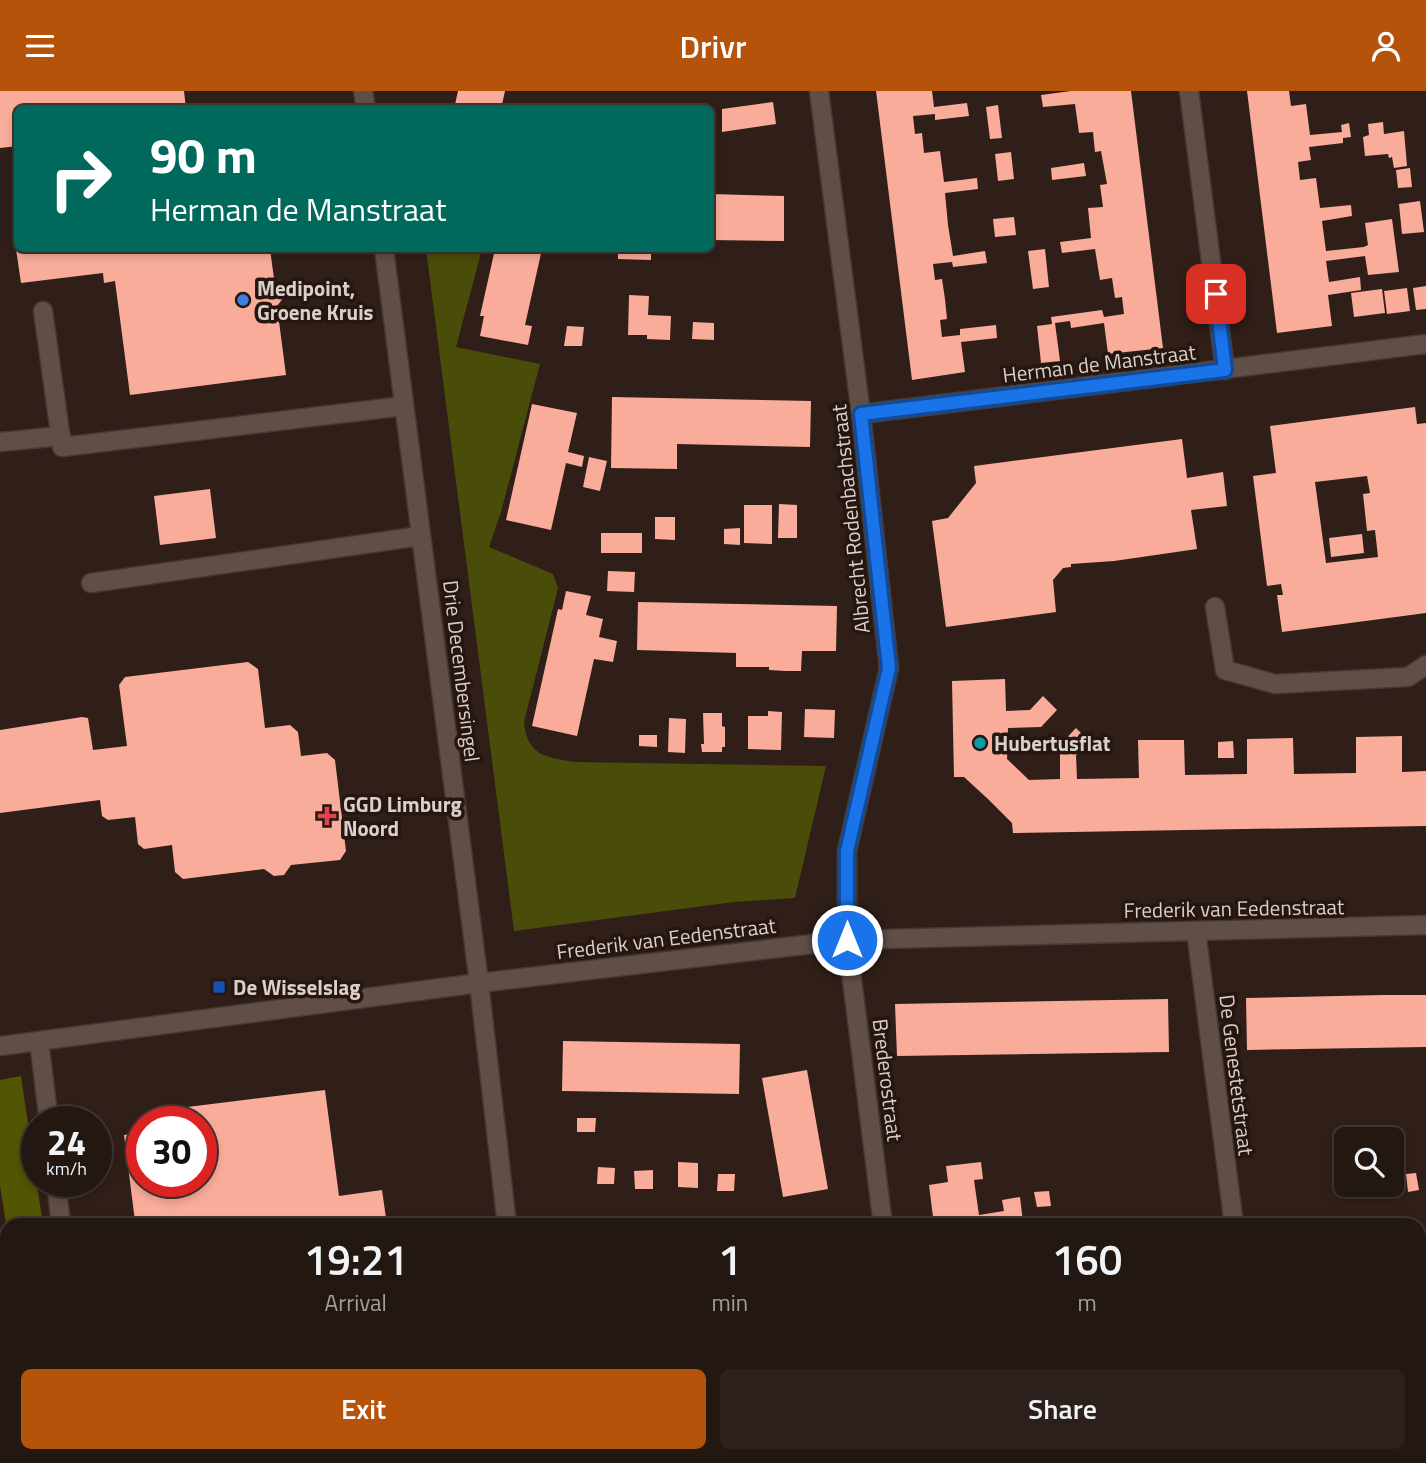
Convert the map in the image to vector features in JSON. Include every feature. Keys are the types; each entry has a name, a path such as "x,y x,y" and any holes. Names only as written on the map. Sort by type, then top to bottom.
{"street":[{"name":"Albrecht Rodenbachstraat","path":"818,91 861,414 889,668 847,851 847,940"},
{"path":"1189,91 1225,370"},
{"name":"Drie Decembersingel","path":"384,252 479,983 506,1218"},
{"path":"43,311 62,447 404,406"},
{"name":"Herman de Manstraat","path":"861,414 1426,344"},
{"path":"0,442 61,436"},
{"path":"91,583 421,536"},
{"path":"1216,607 1225,670 1275,684 1408,677 1426,665"},
{"name":"Frederik van Eedenstraat","path":"0,1047 479,983 847,940 1426,925"},
{"name":"De Genestetstraat","path":"1196,931 1233,1218"},
{"name":"Brederostraat","path":"847,940 882,1218"},
{"path":"39,1041 47,1106"},
{"path":"58,1197 60,1218"}],"shaded area":[{"path":"426,252 481,252 456,347 540,364 501,512 489,547 553,574 558,588 524,722 529,742 540,753 574,762 826,766 795,898 734,902 514,931"},
{"path":"21,1076 25,1106 21,1106 21,1197 39,1197 42,1218 5,1218 0,1186 0,1080"}],"building":[{"path":"0,91 184,91 186,105 14,105 14,146 0,148"},
{"path":"458,91 505,91 502,105 455,105"},
{"path":"876,91 932,91 934,107 967,103 969,116 935,120 935,114 913,116 915,134 922,133 924,153 940,151 944,182 977,178 978,189 945,193 948,225 953,256 985,251 987,263 953,267 952,262 933,264 935,280 942,279 945,299 947,319 940,320 942,337 960,335 960,329 996,325 997,338 961,342 965,372 912,380"},
{"path":"1071,91 1131,91 1163,348 1108,354 1104,323 1071,328 1070,321 1055,323 1060,361 1041,363 1037,326 1052,324 1051,317 1102,310 1104,317 1124,314 1122,297 1115,298 1112,278 1100,280 1095,249 1062,253 1060,242 1091,238 1088,208 1103,207 1100,185 1107,184 1101,151 1095,152 1093,132 1079,133 1075,104 1043,107 1041,95"},
{"path":"1247,91 1289,91 1291,106 1306,104 1310,135 1342,132 1341,125 1349,123 1351,137 1343,138 1343,143 1309,147 1311,160 1298,162 1300,180 1316,178 1320,208 1351,205 1352,216 1322,221 1326,251 1364,247 1368,245 1365,223 1392,219 1399,272 1368,275 1365,256 1326,261 1329,282 1360,277 1361,290 1328,295 1332,326 1277,333"},
{"path":"773,102 776,124 722,132 722,109"},
{"path":"998,105 1002,138 990,139 986,107"},
{"path":"1383,122 1384,134 1404,131 1407,166 1394,168 1392,157 1389,158 1388,154 1365,156 1363,137 1369,135 1368,124"},
{"path":"1011,152 1014,179 998,181 995,154"},
{"path":"1084,163 1086,176 1052,180 1051,168"},
{"path":"1410,168 1412,187 1398,188 1396,170"},
{"path":"714,194 784,196 784,241 714,240"},
{"path":"1420,201 1424,232 1402,234 1399,204"},
{"path":"1014,217 1016,235 995,237 993,219"},
{"path":"1045,249 1049,287 1033,289 1028,251"},
{"path":"16,252 270,252 275,286 295,283 277,306 286,375 130,395 115,281 104,283 103,273 21,283"},
{"path":"494,252 541,252 525,325 532,326 528,345 480,336 484,316 480,316"},
{"path":"618,252 651,252 651,260 618,259"},
{"path":"1426,286 1426,309 1416,310 1413,288"},
{"path":"1407,288 1410,311 1387,314 1384,291"},
{"path":"1382,289 1385,313 1354,317 1351,293"},
{"path":"629,295 649,296 648,315 671,316 670,340 647,339 647,335 628,335"},
{"path":"693,322 714,323 714,340 692,339"},
{"path":"567,326 584,327 582,346 564,346"},
{"path":"612,397 811,401 810,447 677,444 677,469 611,468"},
{"path":"532,404 577,413 568,452 584,456 582,467 566,463 551,530 506,520"},
{"path":"1415,407 1417,424 1426,423 1426,613 1282,632 1277,595 1283,595 1281,584 1267,586 1253,476 1276,473 1270,426","holes":["1367,476 1370,493 1363,494 1367,531 1375,530 1378,557 1326,563 1315,482"]},
{"path":"1182,439 1187,478 1223,472 1227,506 1191,510 1197,549 1114,561 1071,564 1071,567 1063,568 1053,580 1056,612 946,627 932,521 948,518 976,483 974,466"},
{"path":"589,457 607,461 600,491 583,487"},
{"path":"210,489 216,538 160,545 154,496"},
{"path":"779,504 797,505 797,538 778,538"},
{"path":"744,505 772,505 772,544 744,543"},
{"path":"655,517 675,517 675,540 655,539"},
{"path":"740,528 740,545 724,544 724,529"},
{"path":"601,533 642,533 642,553 601,553"},
{"path":"1362,534 1364,553 1331,557 1329,538"},
{"path":"608,571 635,572 634,592 607,591"},
{"path":"566,591 591,596 586,615 603,619 599,637 617,641 613,662 594,659 577,736 532,726 558,609 562,610"},
{"path":"638,602 837,606 836,651 802,651 801,671 786,671 769,670 769,667 736,667 736,653 637,650"},
{"path":"248,662 258,669 265,728 290,725 298,732 301,756 327,753 335,760 346,851 340,860 291,865 284,875 274,876 264,869 183,879 175,872 172,845 144,849 138,844 135,817 108,820 102,816 100,800 0,813 0,730 82,717 88,718 93,750 127,746 119,685 125,677"},
{"path":"1005,679 1006,711 1030,710 1043,696 1057,710 1041,727 1008,728 1007,759 1029,780 1060,779 1060,745 1076,728 1090,742 1076,755 1077,779 1139,778 1138,740 1184,740 1185,775 1247,774 1247,739 1293,738 1294,774 1356,773 1356,737 1402,736 1402,772 1426,771 1426,826 1013,833 1012,823 989,800 964,777 954,777 952,681"},
{"path":"805,709 835,710 834,738 804,737"},
{"path":"768,711 782,712 781,750 748,749 748,716 768,716"},
{"path":"703,713 722,713 725,747 722,747 722,752 702,752"},
{"path":"669,718 686,719 685,753 668,752"},
{"path":"639,735 657,735 657,747 639,746"},
{"path":"1233,741 1234,758 1218,758 1218,742"},
{"path":"1426,995 1426,1047 1247,1050 1246,998"},
{"path":"1168,999 1169,1052 897,1056 895,1004"},
{"path":"563,1041 740,1044 739,1094 562,1091"},
{"path":"807,1070 828,1189 783,1197 762,1078"},
{"path":"325,1090 339,1196 382,1190 386,1218 135,1218 132,1197 217,1197 217,1106 196,1106"},
{"path":"577,1118 596,1118 595,1132 577,1132"},
{"path":"678,1162 698,1163 698,1188 678,1187"},
{"path":"981,1162 983,1179 974,1180 979,1215 1004,1211 1002,1200 1020,1197 1023,1218 933,1218 929,1185 948,1182 946,1166"},
{"path":"598,1167 615,1168 614,1184 597,1184"},
{"path":"653,1170 653,1189 635,1189 634,1171"},
{"path":"1416,1173 1419,1190 1408,1192 1406,1174"},
{"path":"718,1174 735,1174 734,1191 717,1191"},
{"path":"1049,1191 1051,1206 1037,1207 1034,1192"}],"place":[{"name":"Medipoint, Groene Kruis","path":"243,300"},
{"name":"Hubertusflat","path":"980,743"},
{"name":"GGD Limburg Noord","path":"327,816"},
{"name":"De Wisselslag","path":"219,987"}],"route":[{"path":"847,940 847,851 889,668 861,414 1225,370 1216,294"}]}
